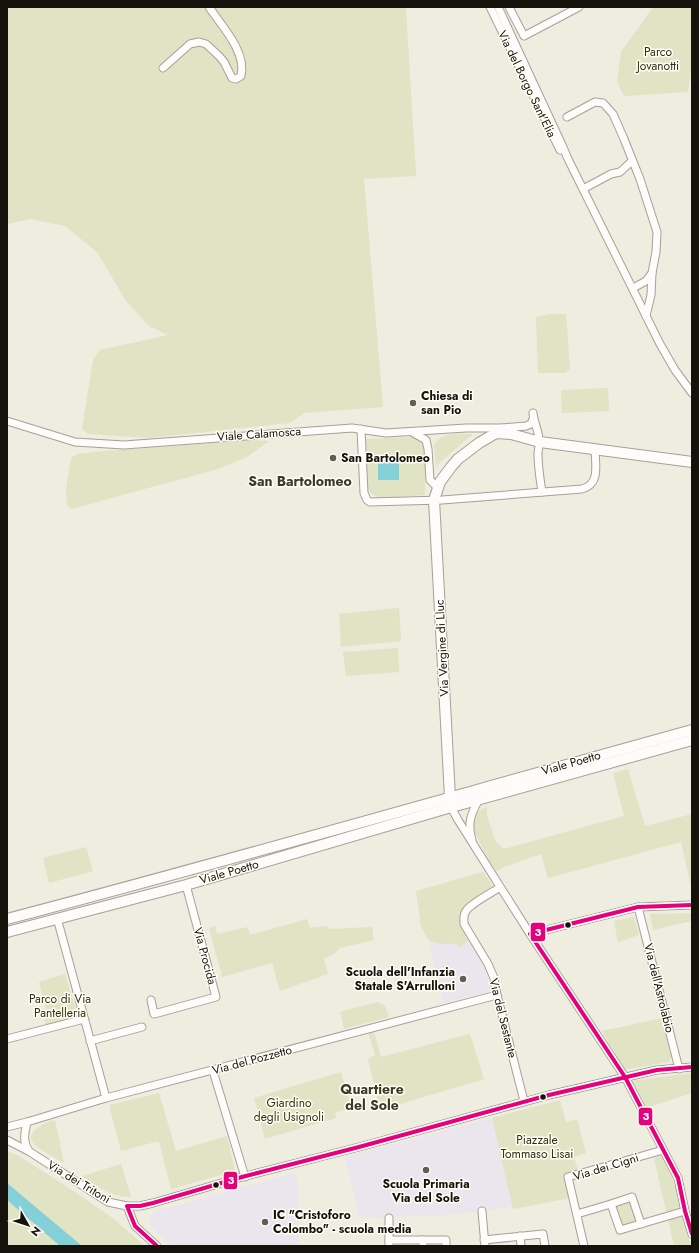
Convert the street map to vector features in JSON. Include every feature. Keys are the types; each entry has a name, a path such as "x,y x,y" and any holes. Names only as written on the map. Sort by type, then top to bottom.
{"main road":[{"path":"434,500 440,482 458,459 479,443 496,433 511,434 540,442 692,462"},
{"name":"Via Vergine di Lluc","path":"434,500 450,797"},
{"name":"Viale Poetto","path":"7,919 334,831 450,797 692,730"},
{"name":"Viale Poetto","path":"7,932 186,885 479,799 692,740"}],"street":[{"path":"163,68 190,44 199,42 206,44 224,62 231,76 236,78 239,77 241,74 241,62 238,50 209,7"},
{"name":"Via del Borgo Sant'Elia","path":"490,7 558,147 568,160"},
{"name":"Via del Borgo Sant'Elia","path":"498,7 568,160 660,344 675,370 692,393"},
{"path":"509,7 524,36"},
{"path":"514,41 579,7"},
{"name":"Via del Borgo Sant'Elia","path":"567,117 595,102 603,103 613,114 640,179 658,236 652,273 651,295 646,316"},
{"path":"583,189 611,174 620,172 632,161"},
{"path":"633,288 646,281 652,273"},
{"name":"Viale Calamosca","path":"7,421 75,442 124,445 352,428 386,433 466,428 502,428 526,426 531,424 533,416 538,428 540,442"},
{"path":"502,428 511,434"},
{"path":"361,429 364,493 367,500 370,502 434,500 588,488 594,481 595,476 594,449"},
{"path":"412,431 426,440 430,480 438,488"},
{"path":"540,442 538,451 542,492"},
{"path":"450,797 451,808 476,849 530,934 625,1076 678,1178 685,1211 692,1234"},
{"path":"476,849 469,826 471,815 479,799"},
{"name":"Via Procida","path":"151,1000 154,1014 216,997 186,885"},
{"name":"Via del Sestante","path":"500,887 465,911 464,924 488,964 494,978 524,1101"},
{"path":"530,934 638,908 692,905"},
{"name":"Via dell'Astrolabio","path":"638,908 679,1069"},
{"path":"57,918 106,1098"},
{"name":"Via del Pozzetto","path":"7,1127 106,1098 497,995"},
{"path":"7,1039 84,1019"},
{"path":"90,1041 142,1027"},
{"name":"Via dei Tritoni","path":"7,1140 30,1152 108,1202 127,1206 140,1206 245,1176 359,1147 524,1101 625,1076 657,1070 692,1068"},
{"path":"213,1071 245,1176"},
{"path":"28,1122 24,1137 26,1147 30,1152"},
{"name":"Via dei Cigni","path":"584,1246 568,1177 663,1150"},
{"path":"577,1214 632,1197 641,1224"},
{"path":"611,1204 620,1230 685,1211"},
{"path":"127,1206 135,1226 157,1246"},
{"path":"482,1211 484,1243 520,1236 543,1234 544,1246"},
{"path":"389,1218 389,1243 423,1243 446,1240 446,1246"},
{"path":"520,1236 521,1246"}],"shaded area":[{"name":"Scuola dell'Infanzia Statale S'Arrulloni","path":"429,941 447,945 455,943 460,948 468,941 486,969 490,988 488,992 443,1003"},
{"name":"Scuola Primaria Via del Sole","path":"492,1118 513,1207 448,1215 360,1218 345,1157"},
{"path":"297,1172 299,1246 171,1246 150,1226 149,1217 156,1211"}],"green space":[{"path":"7,7 406,7 416,176 364,179 383,407 304,413 290,423 149,438 88,434 82,429 93,360 100,350 168,335 149,326 126,301 97,252 65,226 30,219 7,224"},
{"name":"Parco Jovanotti","path":"653,7 692,7 692,62 688,92 624,96 617,82 621,52"},
{"path":"551,314 566,314 570,369 565,373 538,373 536,317"},
{"path":"608,388 609,411 562,413 561,390"},
{"path":"450,434 472,434 472,436 436,466 434,445 441,437"},
{"path":"413,437 425,446 425,495 378,498 368,489 366,439"},
{"path":"251,440 269,441 247,457 218,469 71,509 67,505 66,490 71,458 77,454"},
{"path":"399,608 401,641 341,647 339,614"},
{"path":"398,648 399,672 346,676 343,652"},
{"path":"628,769 645,826 692,814 692,891 681,842 548,878 541,854 504,867 497,871 490,863 472,827 478,812 487,807 487,816 496,842 504,849 624,816 613,773"},
{"path":"86,847 93,871 49,883 43,858"},
{"path":"483,872 494,888 464,908 460,920 468,941 460,948 455,943 447,945 429,941 421,926 416,891"},
{"path":"692,913 692,921 653,930 650,914"},
{"path":"634,917 639,935 618,942 614,921"},
{"path":"307,919 310,928 327,926 331,929 372,927 374,940 340,948 334,954 324,959 328,974 280,991 272,963 222,977 209,928 215,926 217,934 247,927 250,935"},
{"name":"Parco di Via Pantelleria","path":"65,974 78,1016 46,1025 42,1010 46,1009 39,982"},
{"path":"378,1002 385,1006 389,1017 344,1029 340,1012"},
{"path":"663,1018 671,1055 668,1062 624,1070 602,1031"},
{"path":"374,1031 381,1057 470,1034 484,1079 380,1110 368,1059 375,1055 368,1032"},
{"name":"Giardino degli Usignoli","path":"341,1072 351,1107 335,1113 336,1118 265,1139 254,1098"},
{"path":"692,1073 692,1093 646,1108 631,1081"},
{"path":"159,1093 176,1151 227,1136 235,1171 171,1189 159,1141 121,1151 109,1105"},
{"name":"Piazzale Tommaso Lisai","path":"560,1100 566,1122 577,1119 586,1153 574,1157 578,1171 564,1175 570,1198 513,1209 492,1118"},
{"path":"55,1120 64,1163 39,1149 31,1140 31,1135 37,1128"},
{"path":"7,1151 19,1156 78,1194 114,1219 145,1246 7,1246"},
{"path":"662,1155 676,1188 691,1246 674,1246 654,1158"},
{"path":"121,1164 131,1197 117,1196 82,1176"},
{"path":"629,1200 636,1221 621,1226 614,1205"}],"water":[{"path":"378,459 399,459 399,480 378,480"},
{"path":"7,1183 82,1246 60,1246 7,1200"}],"transit line":[{"name":"3","path":"692,905 638,907 530,934 625,1077 678,1178 685,1211 692,1234"},
{"name":"3","path":"157,1246 135,1226 127,1206 140,1206 153,1203 242,1177 359,1147 549,1095 657,1070 692,1067"}],"place":[{"name":"Chiesa di san Pio","path":"413,403"},
{"name":"San Bartolomeo","path":"333,458"},
{"name":"Scuola dell'Infanzia Statale S'Arrulloni","path":"463,979"},
{"name":"Scuola Primaria Via del Sole","path":"426,1170"},
{"name":"IC \"Cristoforo Colombo\" - scuola media","path":"265,1222"}],"district":[{"name":"San Bartolomeo","path":"300,481"},
{"name":"Quartiere del Sole","path":"372,1098"}]}
